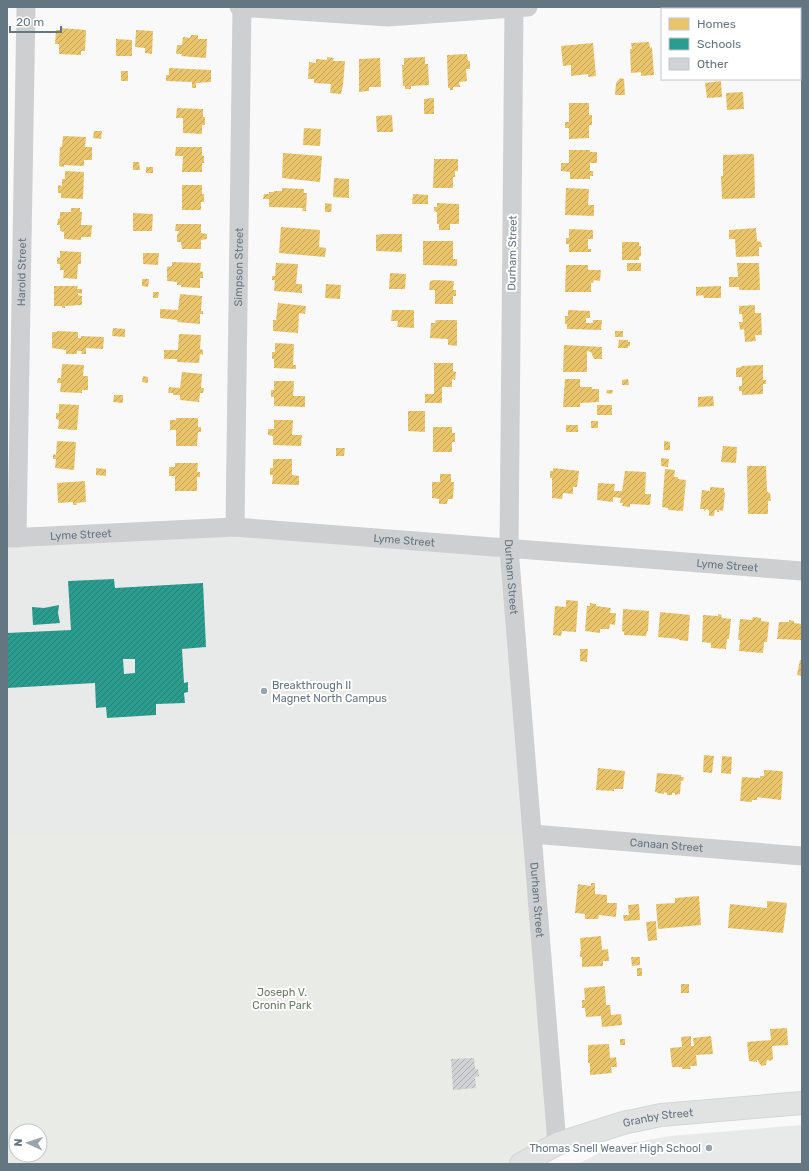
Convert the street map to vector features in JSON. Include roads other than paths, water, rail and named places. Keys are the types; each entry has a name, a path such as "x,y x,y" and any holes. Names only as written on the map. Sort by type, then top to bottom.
{"main road":[{"name":"Granby Street","path":"521,1164 557,1144 623,1123 661,1114 802,1103"}],"street":[{"name":"Harold Street","path":"12,538 26,7"},
{"path":"241,7 388,17 521,7"},
{"name":"Simpson Street","path":"235,527 241,7"},
{"name":"Durham Street","path":"521,7 509,548 557,1144"},
{"name":"Lyme Street","path":"12,538 235,527 802,570"},
{"name":"Canaan Street","path":"532,834 802,856"}],"place":[{"name":"Breakthrough II Magnet North Campus","path":"264,691"},
{"name":"Thomas Snell Weaver High School","path":"709,1148"}],"park label":[{"name":"Joseph V. Cronin Park","path":"282,998"}]}
